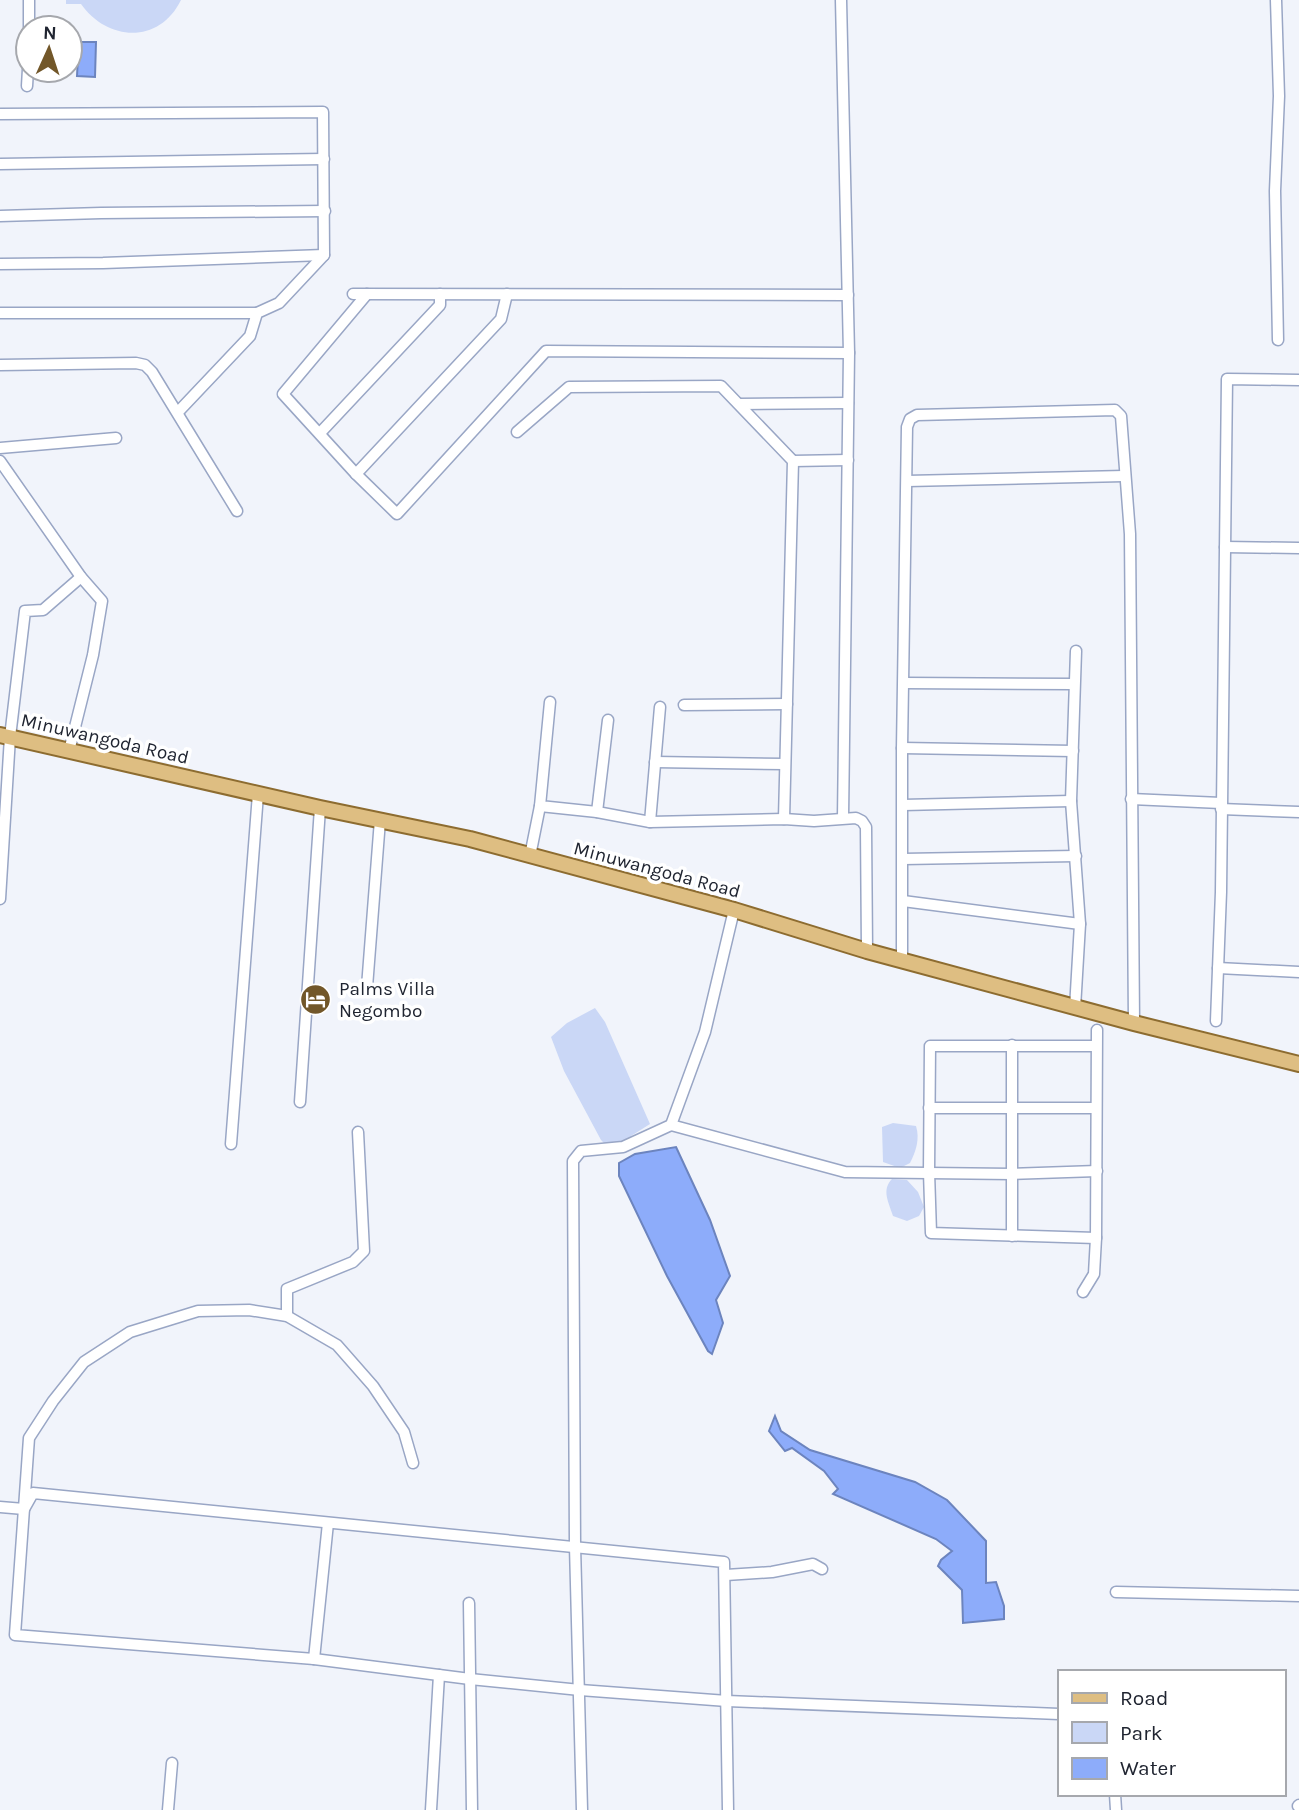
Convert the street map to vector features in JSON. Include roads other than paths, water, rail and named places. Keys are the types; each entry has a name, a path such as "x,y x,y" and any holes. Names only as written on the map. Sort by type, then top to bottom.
{"main road":[{"name":"Minuwangoda Road","path":"5,736 320,808 470,839 734,910 867,951 902,958 1134,1024 1299,1064"}],"street":[{"path":"841,0 849,353 844,818"},
{"path":"1276,0 1279,96 1275,191 1278,340"},
{"path":"0,114 323,112 325,211 324,255 279,303 257,313 0,313"},
{"path":"0,164 324,159"},
{"path":"0,216 325,211"},
{"path":"0,264 324,255"},
{"path":"353,294 848,295"},
{"path":"367,294 283,394 356,474 397,514 546,351 849,353"},
{"path":"320,433 440,305 440,294"},
{"path":"356,474 500,319 507,294"},
{"path":"178,412 250,337 257,313"},
{"path":"0,365 145,365 178,412 237,511"},
{"path":"1216,1021 1227,379 1299,380"},
{"path":"517,432 569,387 721,386 793,461 784,819"},
{"path":"739,404 848,403"},
{"path":"902,958 907,427 917,415 1115,410 1121,416 1130,534 1134,1024"},
{"path":"0,448 116,438"},
{"path":"793,461 848,460"},
{"path":"0,461 80,577 102,601 93,655 69,751"},
{"path":"907,481 1124,476"},
{"path":"1225,547 1299,548"},
{"path":"0,899 5,736 25,611 43,610 80,577"},
{"path":"1075,1007 1080,924 1071,801 1076,651"},
{"path":"904,683 1074,684"},
{"path":"530,856 540,806 550,702"},
{"path":"684,705 787,704"},
{"path":"650,822 660,707"},
{"path":"597,812 608,720"},
{"path":"902,748 1073,751"},
{"path":"654,762 784,764"},
{"path":"231,1144 258,794"},
{"path":"1131,799 1299,812"},
{"path":"903,805 1071,801"},
{"path":"540,806 597,812 650,822 784,819 814,821 856,818 866,827 867,951"},
{"path":"300,1102 320,808"},
{"path":"367,987 380,820"},
{"path":"903,859 1076,856"},
{"path":"903,901 1080,924"},
{"path":"671,1125 705,1032 734,910"},
{"path":"1218,968 1299,972"},
{"path":"1083,1292 1094,1274 1096,1238 1097,1030"},
{"path":"1012,1045 1012,1236"},
{"path":"1095,1046 930,1046 929,1172 932,1233 1096,1238"},
{"path":"929,1108 1095,1108"},
{"path":"582,1810 575,1546 573,1161 580,1151 622,1147 671,1125 845,1172 1012,1174 1097,1171"},
{"path":"287,1316 286,1289 353,1262 364,1251 358,1132"},
{"path":"413,1464 404,1432 373,1386 337,1345 287,1316 249,1310 198,1311 130,1332 84,1362 53,1401 29,1438 15,1635 314,1660 580,1690 727,1701 1058,1714"},
{"path":"24,1509 33,1493 724,1562 728,1810"},
{"path":"0,1507 24,1509"},
{"path":"314,1660 328,1522"},
{"path":"726,1575 772,1572 813,1564 822,1569"},
{"path":"1116,1592 1299,1596"},
{"path":"469,1603 472,1810"},
{"path":"431,1810 439,1675"},
{"path":"168,1810 172,1763"}],"water":[{"path":"84,42 96,42 95,77 84,76"},
{"path":"676,1147 710,1220 730,1276 716,1300 723,1323 712,1354 667,1276 619,1176 619,1163 635,1154"},
{"path":"775,1416 781,1431 810,1450 915,1482 947,1500 986,1541 986,1583 996,1582 1004,1606 1004,1619 963,1623 962,1590 938,1566 952,1551 936,1539 833,1494 838,1489 824,1471 792,1448 785,1451 769,1431"}],"place":[{"name":"Palms Villa Negombo","path":"316,1000"}]}
